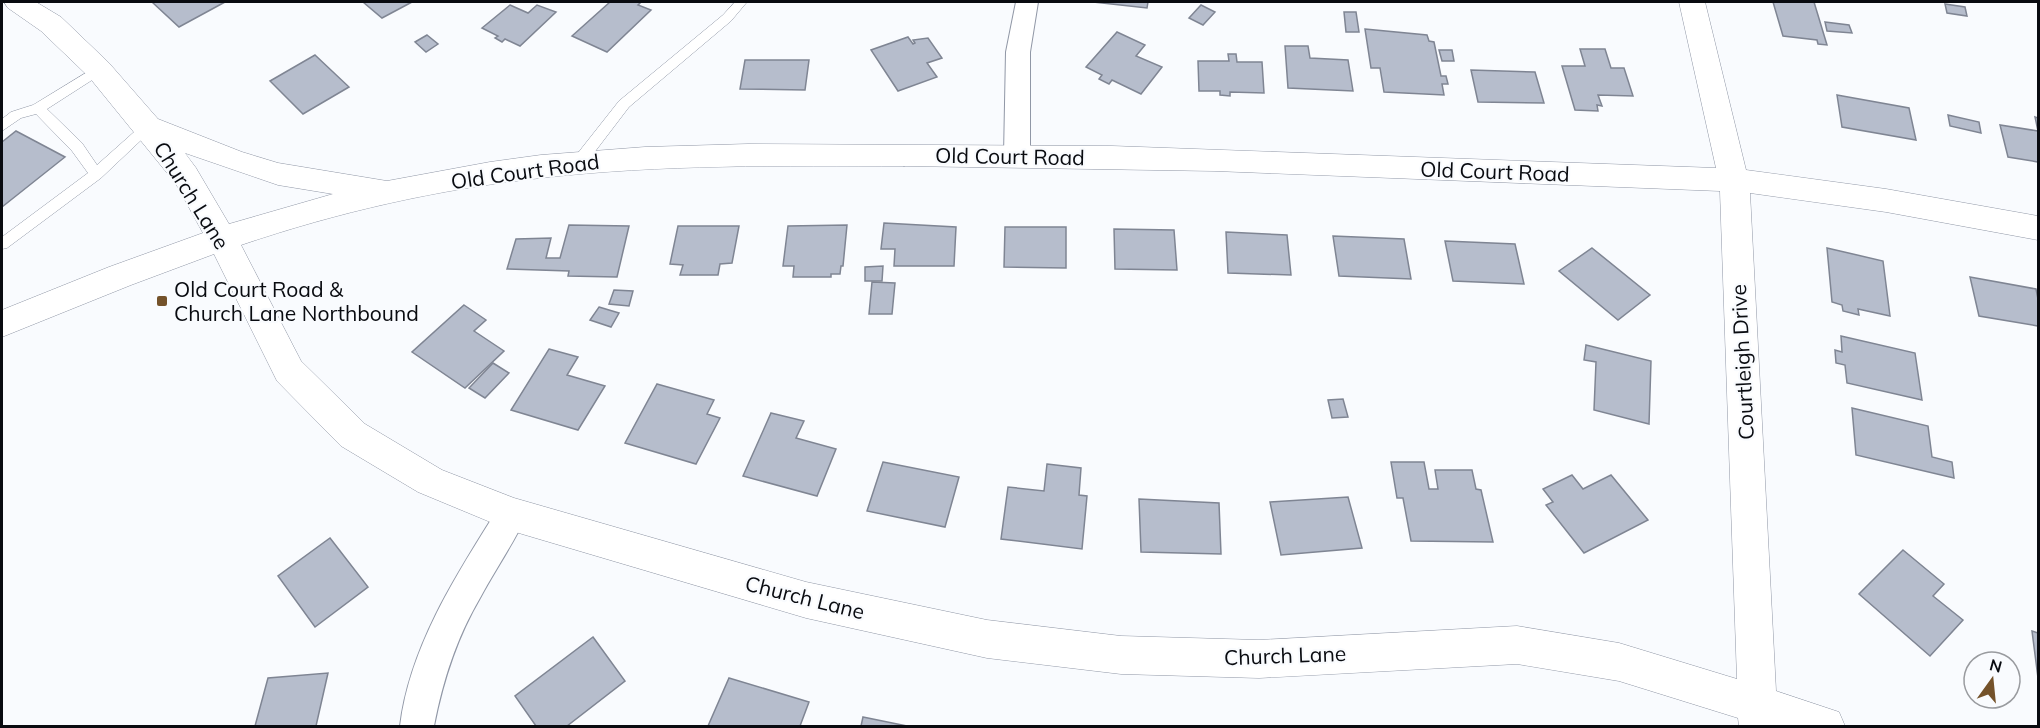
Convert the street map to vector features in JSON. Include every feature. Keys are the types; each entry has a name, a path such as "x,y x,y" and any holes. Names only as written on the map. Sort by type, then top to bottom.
{"street":[{"name":"Church Lane","path":"17,2 51,24 99,70 186,176 222,239 289,371 353,435 430,481 512,514 806,600 987,639 1121,655 1259,659 1518,645 1619,662 1758,716 1825,726"},
{"path":"1017,155 1018,52 1027,2"},
{"name":"Courtleigh Drive","path":"1692,2 1734,180 1758,716"},
{"path":"148,127 233,160 278,174 392,192"},
{"name":"Old Court Road","path":"2,324 102,281 222,239 302,214 392,192 486,174 579,162 696,155 1017,155 1219,160 1734,180 1808,187 2038,228"},
{"path":"417,726 420,705 440,645 462,597 512,514"}],"lane":[{"path":"579,162 624,104 727,18 741,2"},
{"path":"2,126 16,116 38,108 99,70"},
{"path":"38,108 77,147 96,174"},
{"path":"2,244 96,174 148,127"}],"building":[{"path":"152,2 225,2 179,27"},
{"path":"363,2 412,2 382,18"},
{"path":"610,2 641,2 638,5 651,10 607,52 572,36"},
{"path":"1093,2 1148,2 1147,8"},
{"path":"1773,2 1814,2 1827,45 1818,44 1817,40 1783,36"},
{"path":"1945,4 1965,7 1967,16 1947,13"},
{"path":"510,5 528,13 537,5 556,12 520,46 505,39 502,42 495,38 498,36 482,28"},
{"path":"1201,5 1215,12 1203,25 1189,18"},
{"path":"1344,12 1356,12 1359,32 1346,32"},
{"path":"1825,22 1849,25 1852,33 1827,31"},
{"path":"1365,29 1427,35 1429,41 1434,42 1441,76 1446,76 1448,84 1442,84 1444,95 1384,92 1380,68 1371,68"},
{"path":"1117,32 1145,45 1136,56 1162,67 1141,94 1112,80 1109,84 1099,79 1102,75 1086,67"},
{"path":"427,35 438,44 426,52 415,42"},
{"path":"908,37 913,44 915,43 913,40 928,38 942,58 927,63 937,77 898,91 871,50"},
{"path":"1285,46 1308,46 1310,58 1348,60 1353,91 1288,88"},
{"path":"1580,49 1605,49 1611,68 1624,68 1633,96 1598,95 1602,106 1597,105 1598,111 1575,110 1562,66 1585,66"},
{"path":"1439,50 1452,50 1454,61 1442,61"},
{"path":"1228,54 1236,54 1237,62 1262,62 1264,93 1230,92 1230,96 1220,95 1220,91 1199,91 1198,61 1229,61"},
{"path":"315,55 349,87 303,114 270,81"},
{"path":"745,60 809,60 805,90 740,89"},
{"path":"1471,70 1535,72 1544,103 1478,102"},
{"path":"1837,95 1909,108 1916,140 1842,127"},
{"path":"1948,115 1979,122 1981,133 1950,126"},
{"path":"2000,125 2038,131 2038,162 2008,157"},
{"path":"16,131 65,157 2,207 2,142"},
{"path":"884,223 956,227 954,266 894,266 895,249 881,249"},
{"path":"569,225 629,226 617,277 568,276 569,271 507,269 516,239 551,238 546,258 560,258"},
{"path":"847,225 843,266 841,266 840,274 831,274 831,277 793,277 794,266 783,266 788,226"},
{"path":"678,226 739,226 732,263 720,264 718,275 680,275 683,265 670,264"},
{"path":"1005,227 1066,227 1066,268 1004,267"},
{"path":"1114,229 1174,230 1177,270 1115,269"},
{"path":"1226,232 1287,235 1291,275 1228,273"},
{"path":"1333,236 1404,239 1411,279 1339,276"},
{"path":"1445,241 1515,244 1524,284 1453,281"},
{"path":"1592,248 1650,295 1618,320 1559,271"},
{"path":"1827,248 1883,261 1890,316 1858,309 1859,315 1843,311 1842,305 1832,302"},
{"path":"883,266 882,281 865,281 865,267"},
{"path":"1970,277 2036,289 2038,326 1979,316"},
{"path":"872,282 895,283 892,314 869,314"},
{"path":"614,290 633,291 629,306 609,304"},
{"path":"464,305 486,320 474,331 504,351 465,388 412,352"},
{"path":"599,307 619,313 611,327 590,320"},
{"path":"1841,336 1915,353 1922,400 1847,383 1845,365 1836,363 1835,350 1842,352"},
{"path":"1586,345 1651,361 1649,424 1594,410 1596,362 1584,360"},
{"path":"549,349 578,357 567,375 605,386 578,430 511,410"},
{"path":"493,363 509,373 485,398 469,388"},
{"path":"657,384 714,400 707,414 720,418 696,464 625,443"},
{"path":"1343,399 1348,417 1332,418 1328,400"},
{"path":"1852,408 1928,426 1932,457 1952,462 1954,478 1856,455"},
{"path":"771,413 804,421 796,438 836,449 817,496 743,476"},
{"path":"883,462 959,477 945,527 867,511"},
{"path":"1391,462 1424,462 1429,489 1438,489 1435,470 1472,470 1476,489 1481,490 1493,542 1411,541 1403,498 1397,498"},
{"path":"1047,464 1081,468 1079,495 1087,496 1082,549 1001,539 1008,487 1044,491"},
{"path":"1572,475 1583,489 1611,475 1648,520 1584,553 1546,505 1553,502 1543,489"},
{"path":"1348,497 1362,548 1281,555 1270,502"},
{"path":"1139,499 1219,503 1221,554 1141,552"},
{"path":"330,538 368,587 315,627 278,576"},
{"path":"1903,550 1944,584 1933,596 1963,620 1930,656 1859,594"},
{"path":"2032,631 2038,633 2038,678"},
{"path":"593,637 625,681 567,726 536,726 515,696"},
{"path":"328,673 316,726 255,726 268,678"},
{"path":"729,678 809,702 800,726 708,726"},
{"path":"863,717 907,726 861,726"}],"place":[{"name":"Old Court Road & Church Lane Northbound","path":"162,301"}]}
